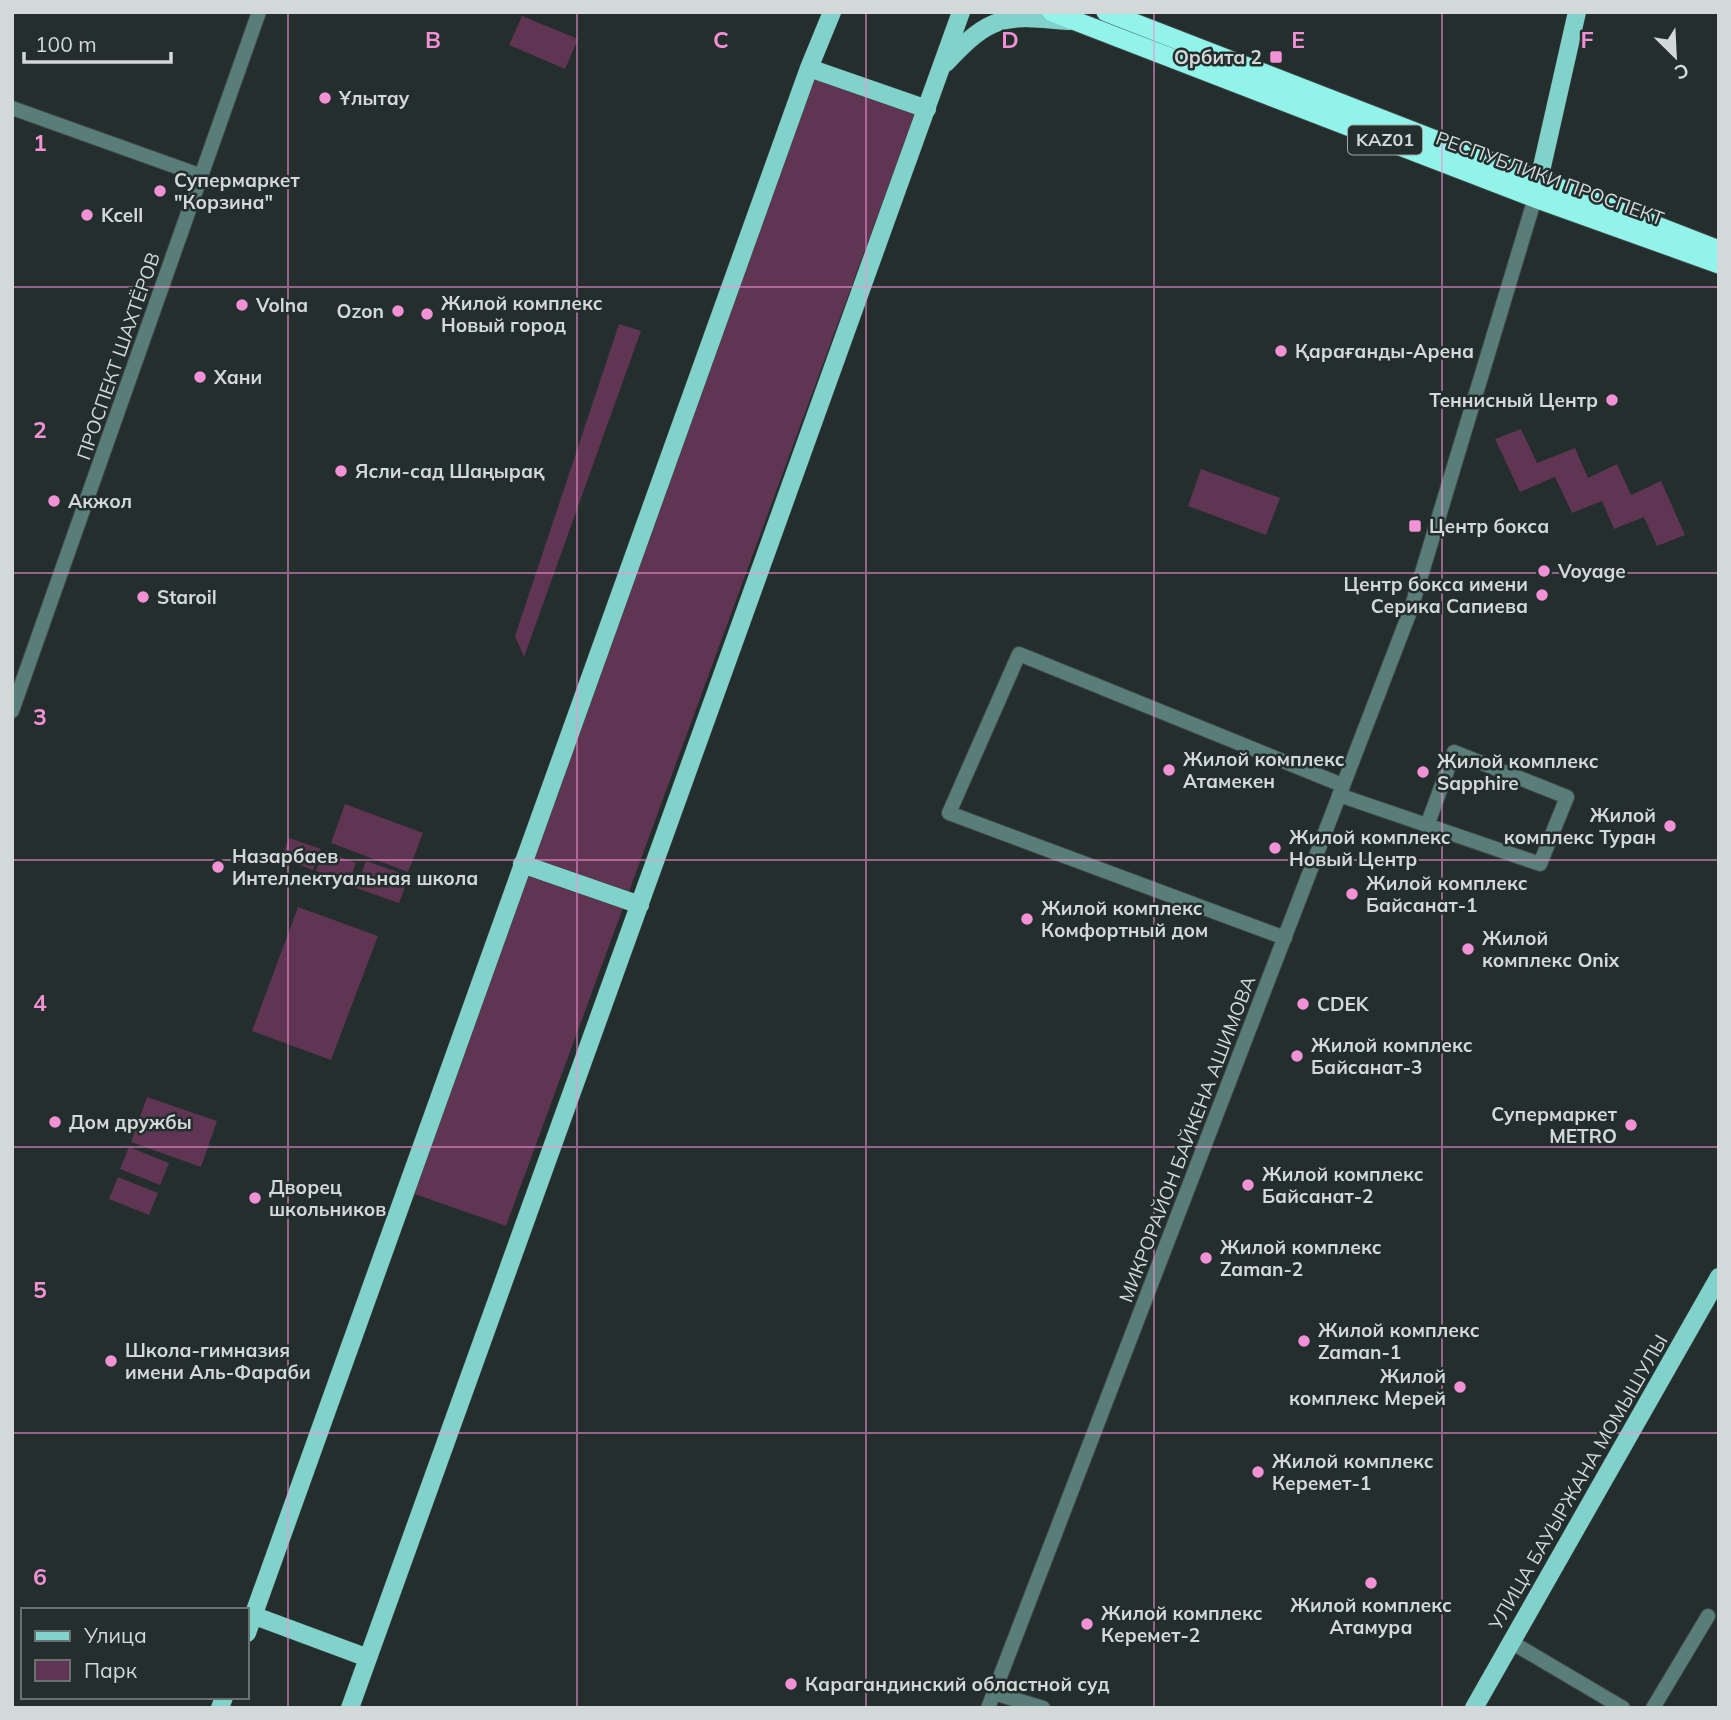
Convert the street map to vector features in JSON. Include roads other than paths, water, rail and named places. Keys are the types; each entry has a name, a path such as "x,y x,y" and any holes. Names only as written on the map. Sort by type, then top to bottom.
{"highway":[{"name":"РЕСПУБЛИКИ ПРОСПЕКТ","path":"1052,12 1537,190 1719,250"},
{"name":"РЕСПУБЛИКИ ПРОСПЕКТ","path":"1106,12 1719,264"}],"main road":[{"path":"248,1629 830,12"},
{"path":"350,1708 961,12"},
{"path":"1537,190 1577,12"},
{"path":"941,68 982,29 1016,16 1077,22"},
{"path":"812,61 927,109"},
{"path":"522,864 640,905"},
{"name":"УЛИЦА БАУЫРЖАНА МОМЫШУЛЫ","path":"1474,1708 1719,1277"},
{"path":"252,1615 368,1658"}],"street":[{"name":"ПРОСПЕКТ ШАХТЁРОВ","path":"12,711 259,12"},
{"path":"12,108 202,176"},
{"name":"МИКРОРАЙОН БАЙКЕНА АШИМОВА","path":"988,1708 1419,583 1537,190"},
{"path":"1285,938 949,813 1019,654 1341,790 1427,823 1540,864 1567,797 1454,752 1427,823"},
{"path":"1653,1708 1707,1616"},
{"path":"1511,1642 1623,1708"},
{"path":"994,1693 1043,1708"}],"place":[{"name":"Орбита 2","path":"1276,57"},
{"name":"Ұлытау","path":"325,98"},
{"name":"Супермаркет \"Корзина\"","path":"160,191"},
{"name":"Kcell","path":"87,215"},
{"name":"Volna","path":"242,305"},
{"name":"Ozon","path":"398,311"},
{"name":"Жилой комплекс Новый город","path":"427,314"},
{"name":"Қарағанды-Арена","path":"1281,351"},
{"name":"Хани","path":"200,377"},
{"name":"Теннисный Центр","path":"1612,400"},
{"name":"Ясли-сад Шаңырақ","path":"341,471"},
{"name":"Акжол","path":"54,501"},
{"name":"Центр бокса","path":"1415,526"},
{"name":"Voyage","path":"1544,571"},
{"name":"Центр бокса имени Серика Сапиева","path":"1542,595"},
{"name":"Staroil","path":"143,597"},
{"name":"Жилой комплекс Атамекен","path":"1169,770"},
{"name":"Жилой комплекс Sapphire","path":"1423,772"},
{"name":"Жилой комплекс Туран","path":"1670,826"},
{"name":"Жилой комплекс Новый Центр","path":"1275,848"},
{"name":"Назарбаев Интеллектуальная школа","path":"218,867"},
{"name":"Жилой комплекс Байсанат-1","path":"1352,894"},
{"name":"Жилой комплекс Комфортный дом","path":"1027,919"},
{"name":"Жилой комплекс Onix","path":"1468,949"},
{"name":"CDEK","path":"1303,1004"},
{"name":"Жилой комплекс Байсанат-3","path":"1297,1056"},
{"name":"Дом дружбы","path":"55,1122"},
{"name":"Супермаркет METRO","path":"1631,1125"},
{"name":"Жилой комплекс Байсанат-2","path":"1248,1185"},
{"name":"Дворец школьников","path":"255,1198"},
{"name":"Жилой комплекс Zaman-2","path":"1206,1258"},
{"name":"Жилой комплекс Zaman-1","path":"1304,1341"},
{"name":"Школа-гимназия имени Аль-Фараби","path":"111,1361"},
{"name":"Жилой комплекс Мерей","path":"1460,1387"},
{"name":"Жилой комплекс Керемет-1","path":"1258,1472"},
{"name":"Жилой комплекс Атамура","path":"1371,1583"},
{"name":"Жилой комплекс Керемет-2","path":"1087,1624"},
{"name":"Карагандинский областной суд","path":"791,1684"}]}
